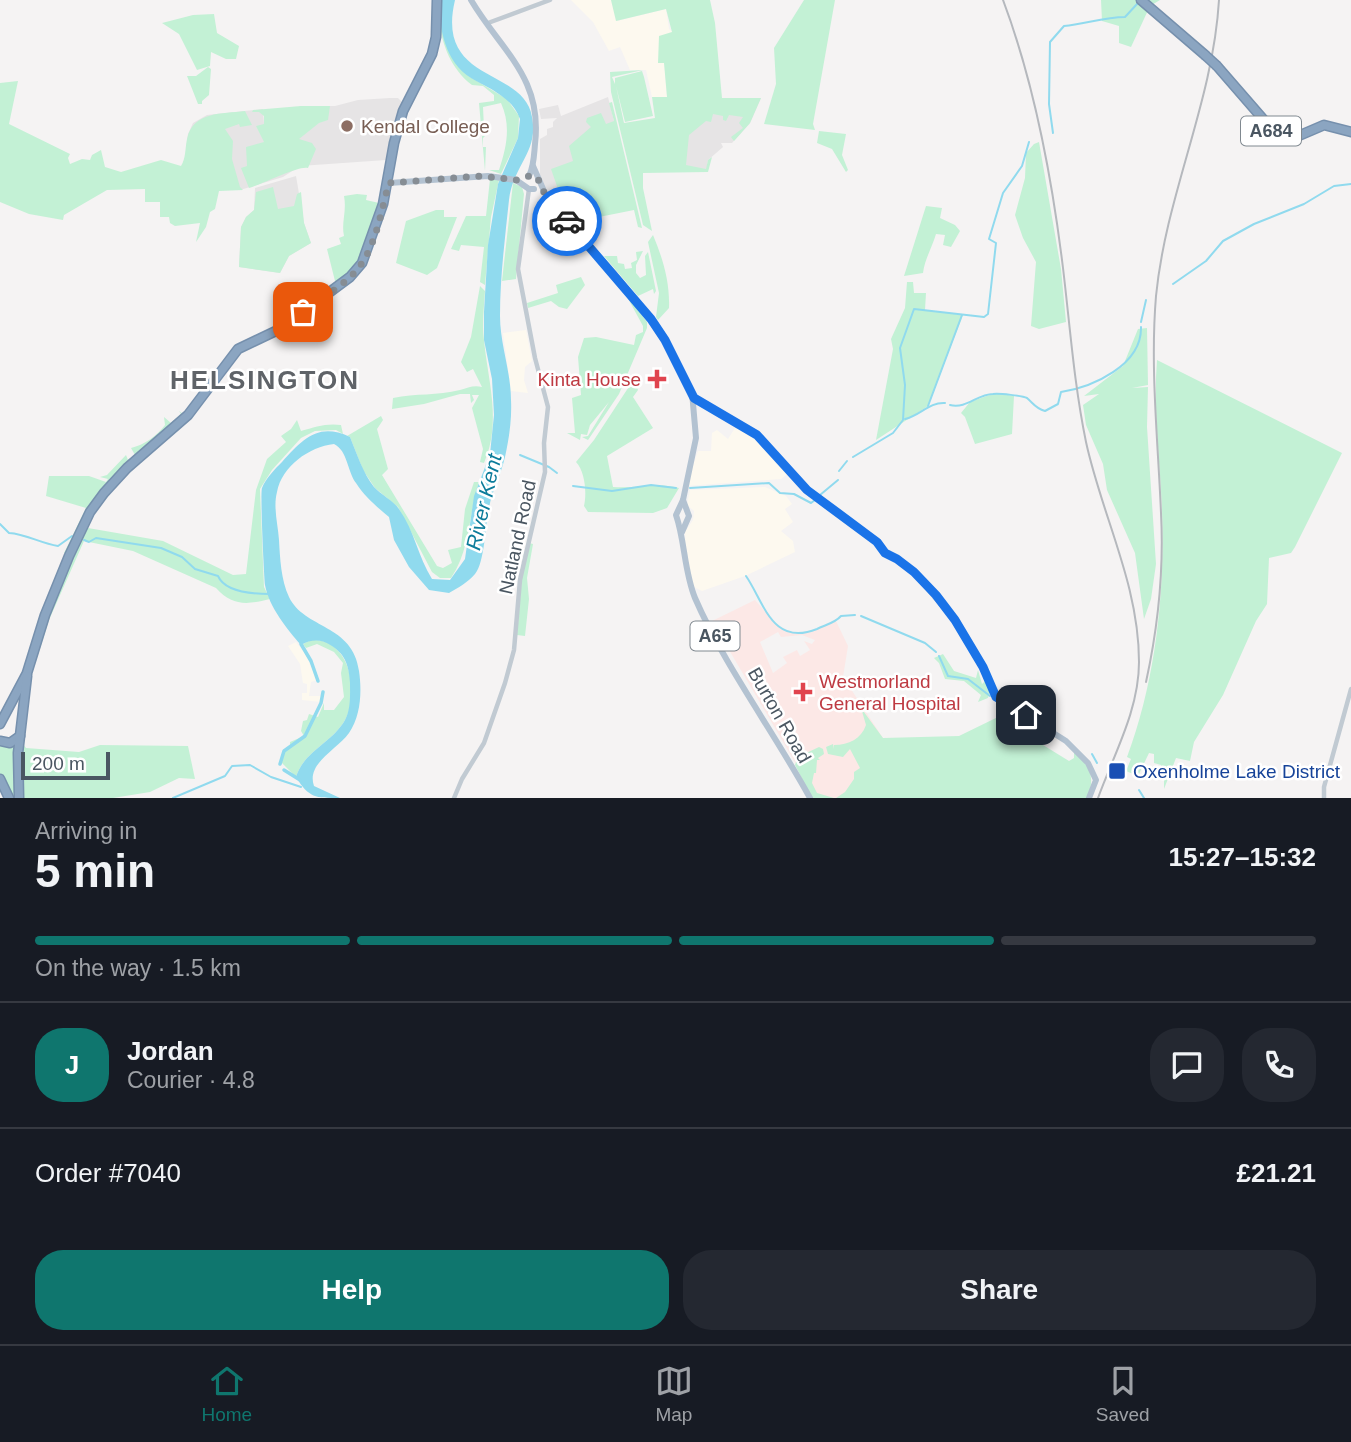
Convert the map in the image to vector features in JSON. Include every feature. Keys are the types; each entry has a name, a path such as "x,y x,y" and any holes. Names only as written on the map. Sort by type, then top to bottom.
{"highway":[{"path":"0,723 27,673 52,596 81,530 99,499 119,476 196,406 238,349 280,329 357,270 370,247 389,183 394,145 403,111 432,54 436,37 436,0"},
{"name":"A684","path":"1141,0 1217,66 1276,134 1296,137 1324,125 1351,132"},
{"path":"19,798 17,771 27,673"},
{"path":"4,713 16,713 22,720"},
{"path":"0,741 10,743 20,736"},
{"path":"0,779 9,798"},
{"path":"0,790 4,798"}],"main road":[{"name":"A65","path":"471,0 518,64 531,91 537,128 533,166 525,182 545,196 651,319 665,340 694,398 696,438 683,500 683,510 689,516 682,521 676,515 683,510"},
{"name":"A65","path":"533,166 545,196"},
{"path":"389,183 495,176 525,182 538,179"},
{"path":"525,182 538,179"},
{"path":"694,398 757,435 807,490 923,582 955,620 985,671 996,697 1058,735 1088,763 1096,780 1089,798"},
{"name":"Burton Road","path":"682,521 684,561 696,600 810,798"}],"street":[{"path":"488,23 550,0"},
{"name":"Natland Road","path":"454,798 484,743 506,681 514,650 520,580 545,466 544,443 548,407 535,358 518,268 525,182"},
{"path":"1324,798 1339,724 1351,689"}],"shaded area":[{"path":"571,0 611,0 617,21 666,9 669,29 673,32 662,37 667,97 652,97 646,70 630,70 620,47 609,51 593,22"},
{"path":"608,97 614,121 574,222 549,194 540,175 540,139 547,135 547,129 553,127 557,118 541,119 539,109 558,105 561,116"},
{"path":"398,98 403,103 386,160 300,166 283,177 240,190 184,167 188,134 193,123 207,115 263,109 264,124 301,106 335,106 358,100"},
{"path":"761,98 750,123 732,143 721,143 723,147 708,160 706,172 648,172 661,100"},
{"path":"296,176 304,223 311,243 289,256 280,273 239,267 241,227 246,217 254,210 255,188"},
{"path":"526,330 532,361 525,367 524,380 528,393 511,391 503,333"},
{"path":"735,428 757,435 790,472 781,479 686,486 698,451 711,451 712,433 717,430 728,439"},
{"path":"765,487 786,496 792,504 785,509 793,522 781,531 793,541 795,552 745,576 702,591 694,587 686,557 685,532 693,520 694,511 687,505 690,490"},
{"name":"Westmorland General Hospital","path":"755,600 778,626 791,633 810,632 836,621 848,646 843,677 883,738 858,778 840,798 816,798 712,621","holes":["778,632 781,637 802,635 815,640 812,644 804,641 810,650 800,656 797,650 783,657 787,663 773,673 760,642"]},
{"path":"296,642 305,653 317,680 311,682 309,696 321,696 321,702 302,700 302,693 307,693 307,684 303,683 300,664 288,646"}],"green space":[{"path":"611,0 710,0 715,23 722,98 761,98 750,123 734,141 731,137 743,128 739,123 743,117 729,115 726,121 723,116 713,114 711,122 706,121 689,135 686,165 706,169 708,160 712,157 708,172 643,173 643,188 652,231 643,225 611,92 610,72 643,70 612,77 615,84 615,78 642,71 644,77 653,116 625,122 616,86 624,123 655,118 652,97 667,97 664,63 658,63 659,36 672,32 666,9 616,21"},
{"path":"804,0 835,0 813,124 815,130 764,124 776,84 774,48"},
{"path":"1101,0 1160,0 1150,6 1131,47 1119,43 1119,26 1102,21"},
{"path":"214,14 217,33 239,46 236,59 226,59 211,52 210,66 197,70 179,34 162,23 193,15"},
{"path":"439,20 470,77 507,99 519,116 518,138 501,174 489,170 499,170 506,144 506,119 501,103 483,107 484,128 481,129 479,103 494,101 494,95 483,86 472,85 458,72 445,47"},
{"path":"208,67 211,69 209,95 202,104 198,104 187,76 196,76"},
{"path":"18,81 9,124 70,154 70,164 82,159 90,160 92,155 101,150 105,167 121,172 161,160 181,166 187,139 195,123 218,114 245,111 252,125 240,127 239,124 225,129 233,141 232,159 243,190 219,191 215,209 210,212 206,227 196,242 200,223 175,226 170,223 169,217 160,217 160,202 145,202 145,189 107,190 64,215 63,220 29,214 0,202 0,83"},
{"path":"612,102 642,228 638,227 634,210 574,222 549,194 558,189 551,169 573,161 569,146 591,127 586,122 587,118 601,113 606,124 614,121 609,103"},
{"path":"330,106 328,120 319,123 299,139 312,143 316,149 308,168 289,172 249,188 241,168 247,166 246,147 264,142 256,126 264,124 264,116 259,112 252,112 253,110"},
{"path":"819,131 846,134 842,155 848,170 846,172 832,149 817,143"},
{"path":"1039,142 1061,269 1066,322 1039,329 1031,326 1036,262 1015,215 1025,178 1026,153"},
{"path":"483,147 486,147 485,171"},
{"path":"490,179 499,180 491,217 485,285 480,282 484,247 461,245 459,251 451,249 466,216 486,216"},
{"path":"513,183 522,187 524,194 516,279 502,281"},
{"path":"273,187 278,209 294,206 297,194 301,192 304,223 311,243 289,256 280,273 239,267 241,227 246,217 254,210 256,192"},
{"path":"367,195 366,200 379,203 363,259 336,285 327,249 341,244 339,238 344,236 344,196"},
{"path":"926,206 942,208 940,218 955,225 960,231 951,247 943,245 945,235 936,234 923,273 904,276"},
{"path":"436,210 444,210 444,217 457,217 437,268 427,275 396,263 406,221"},
{"path":"653,235 665,271 669,298 669,308 658,320 656,317 659,293 648,242"},
{"path":"643,251 636,265 636,273 640,278 646,275 645,256 648,252 656,291 654,294 653,289 638,296 604,256 617,256 618,263 624,264 625,269 632,268 631,263 637,260 636,252"},
{"path":"581,277 585,285 567,309 551,301 528,308 527,303 558,293 556,285"},
{"path":"907,282 913,282 914,293 926,293 925,310 963,315 928,406 876,440 893,349 891,339 905,308"},
{"path":"480,286 485,291 483,334 493,417 484,463 480,462 483,449 472,408 479,395 472,395 474,400 471,403 470,394 460,394 392,409 393,398 482,387 473,369 467,372 461,362 471,337"},
{"path":"625,293 647,322 647,328 619,394 588,440 582,437 588,436 609,402 590,425 587,435 581,434 580,440 567,433 575,433 572,398 581,395 578,357 584,338 596,337 634,345 636,335 643,332 643,326"},
{"path":"1147,328 1148,385 1132,388 1148,387 1147,427 1156,564 1151,599 1144,619 1135,553 1107,490 1103,464 1086,425 1083,405 1099,394 1084,396 1123,366 1138,329"},
{"path":"1157,360 1342,453 1291,553 1269,558 1267,604 1256,621 1223,695 1194,742 1190,761 1176,758 1164,789 1164,779 1159,777 1161,765 1154,763 1154,754 1149,753 1138,776 1126,771 1131,759 1127,757 1152,667 1160,604 1163,541 1156,416"},
{"path":"634,379 638,390 633,397 653,428 607,456 613,487 679,488 667,508 653,513 588,512 584,506 583,476 576,462 594,440"},
{"path":"995,393 1014,396 1012,434 975,444 961,413 970,402"},
{"path":"179,411 183,414 125,468 64,553 86,508 46,496 49,476 89,476 106,482 108,479 100,477 107,475 126,455 128,460 135,455 131,448 154,436 165,425 164,417 171,423 181,414"},
{"path":"381,416 383,420 377,429 388,469 382,475 437,566 443,568 452,563 448,550 461,547 465,509 474,482 479,482 466,543 451,578 440,578 432,572 398,507 375,488 363,470 350,437 347,436"},
{"path":"297,420 301,431 341,425 343,434 336,430 315,431 301,438 272,470 260,489 264,587 270,599 247,603 234,601 216,588 133,551 84,541 49,620 36,661 33,660 57,589 88,528 163,541 233,575 246,574 256,490 267,459 286,442 281,436 291,429"},
{"path":"529,543 533,544 527,578 529,599 525,636 517,635 524,553"},
{"path":"311,640 324,641 335,647 343,657 351,682 352,696 345,720 333,735 305,760 296,777 280,761 284,751 290,746 290,742 304,736 301,731 303,721 307,720 309,714 318,717 324,703 324,710 334,710 344,697 341,673 343,663 334,652 317,644 306,648 303,644"},
{"path":"943,654 954,671 976,678 978,670 982,684 985,681 990,692 988,698 978,702 981,695 964,681 945,679 939,663 934,658"},
{"path":"861,708 883,738 959,736 1003,712 1046,739 1043,745 1069,761 1074,758 1074,751 1080,756 1090,772 1090,791 1087,798 836,798 845,792 854,779 854,772 860,768 850,749 843,757 828,754 826,747 833,744 834,749 834,745 845,744 861,734 866,725"},
{"path":"16,742 16,798 11,798 0,775 0,743"},
{"path":"23,744 26,748 79,752 100,745 188,746 195,779 179,778 150,792 113,798 20,798 18,774"},
{"path":"819,747 824,754 817,760 812,783 817,793 834,798 812,798 795,765 798,757"}],"water":[{"name":"River Kent","path":"439,0 455,0 452,27 457,47 468,61 514,89 526,101 532,117 532,140 511,188 502,272 500,316 511,390 509,436 490,501 483,552 478,568 469,580 449,593 429,590 409,567 394,540 389,517 359,488 339,447 334,444 315,449 298,459 284,474 276,498 276,510 281,569 289,597 305,615 348,644 359,671 360,703 353,726 314,770 314,786 340,798 319,797 309,793 296,777 305,760 333,735 345,720 350,702 349,672 341,653 328,644 316,641 301,645 270,601 265,585 262,488 271,474 312,435 329,431 350,437 370,482 396,506 404,518 432,579 450,580 465,559 474,496 490,454 494,415 492,379 484,340 488,245 498,184 518,138 520,119 506,99 471,78 455,63 442,33"}],"waterway":[{"path":"1053,133 1049,104 1050,42 1064,26 1125,17 1138,3"},
{"path":"853,457 893,433 903,420 905,385 900,348 914,309 984,317 988,314 996,243 989,239 1003,193 1022,166 1029,142"},
{"path":"1173,284 1206,261 1223,241 1254,224 1304,204 1334,186 1351,184"},
{"path":"1141,322 1146,300"},
{"path":"928,406 962,315"},
{"path":"950,405 962,405 987,395 1000,394 1027,398 1045,411 1058,404 1061,392 1101,379 1125,363 1139,340 1141,327"},
{"path":"905,419 934,405 945,403"},
{"path":"520,455 557,473"},
{"path":"839,471 847,461"},
{"path":"820,495 838,480"},
{"path":"690,488 769,483 780,493 794,494 811,503 815,500"},
{"path":"573,486 612,491 651,485 676,488"},
{"path":"0,524 9,533 58,546 72,536"},
{"path":"84,540 89,542 96,538 161,548 182,557 195,569 218,576 233,589 270,594"},
{"path":"746,576 771,619 789,632 802,633 830,624 841,616 855,615"},
{"path":"861,616 925,643 936,652"},
{"path":"301,644 318,681"},
{"path":"939,656 948,676 968,679 990,696"},
{"path":"280,764 284,751 305,736 321,703 323,692"},
{"path":"997,704 1007,711"},
{"path":"1092,754 1097,763"},
{"path":"173,798 225,776 232,766 250,765 271,777 301,787"},
{"path":"284,770 300,780"},
{"path":"1139,790 1144,798"}],"railway":[{"path":"1003,0 1033,98 1048,166 1086,442 1126,578 1137,633 1139,662 1135,697 1098,798"},
{"path":"1146,682 1157,619 1162,556 1154,377 1156,296 1169,221 1208,75 1219,0"}],"way so far":[{"path":"303,312 350,277 362,263 370,247 389,183 481,176 516,180 533,175 538,179 547,199 567,221"}],"place":[{"name":"Kendal College","path":"347,126"},
{"name":"Kinta House","path":"657,379"},
{"name":"Westmorland General Hospital","path":"803,692"},
{"name":"Oxenholme Lake District","path":"1117,771"}],"district":[{"name":"HELSINGTON","path":"265,380"}],"route":[{"path":"567,221 651,319 665,340 694,398 757,435 807,490 877,542 885,553 914,572 955,620 985,671 996,697 1026,715"}]}
